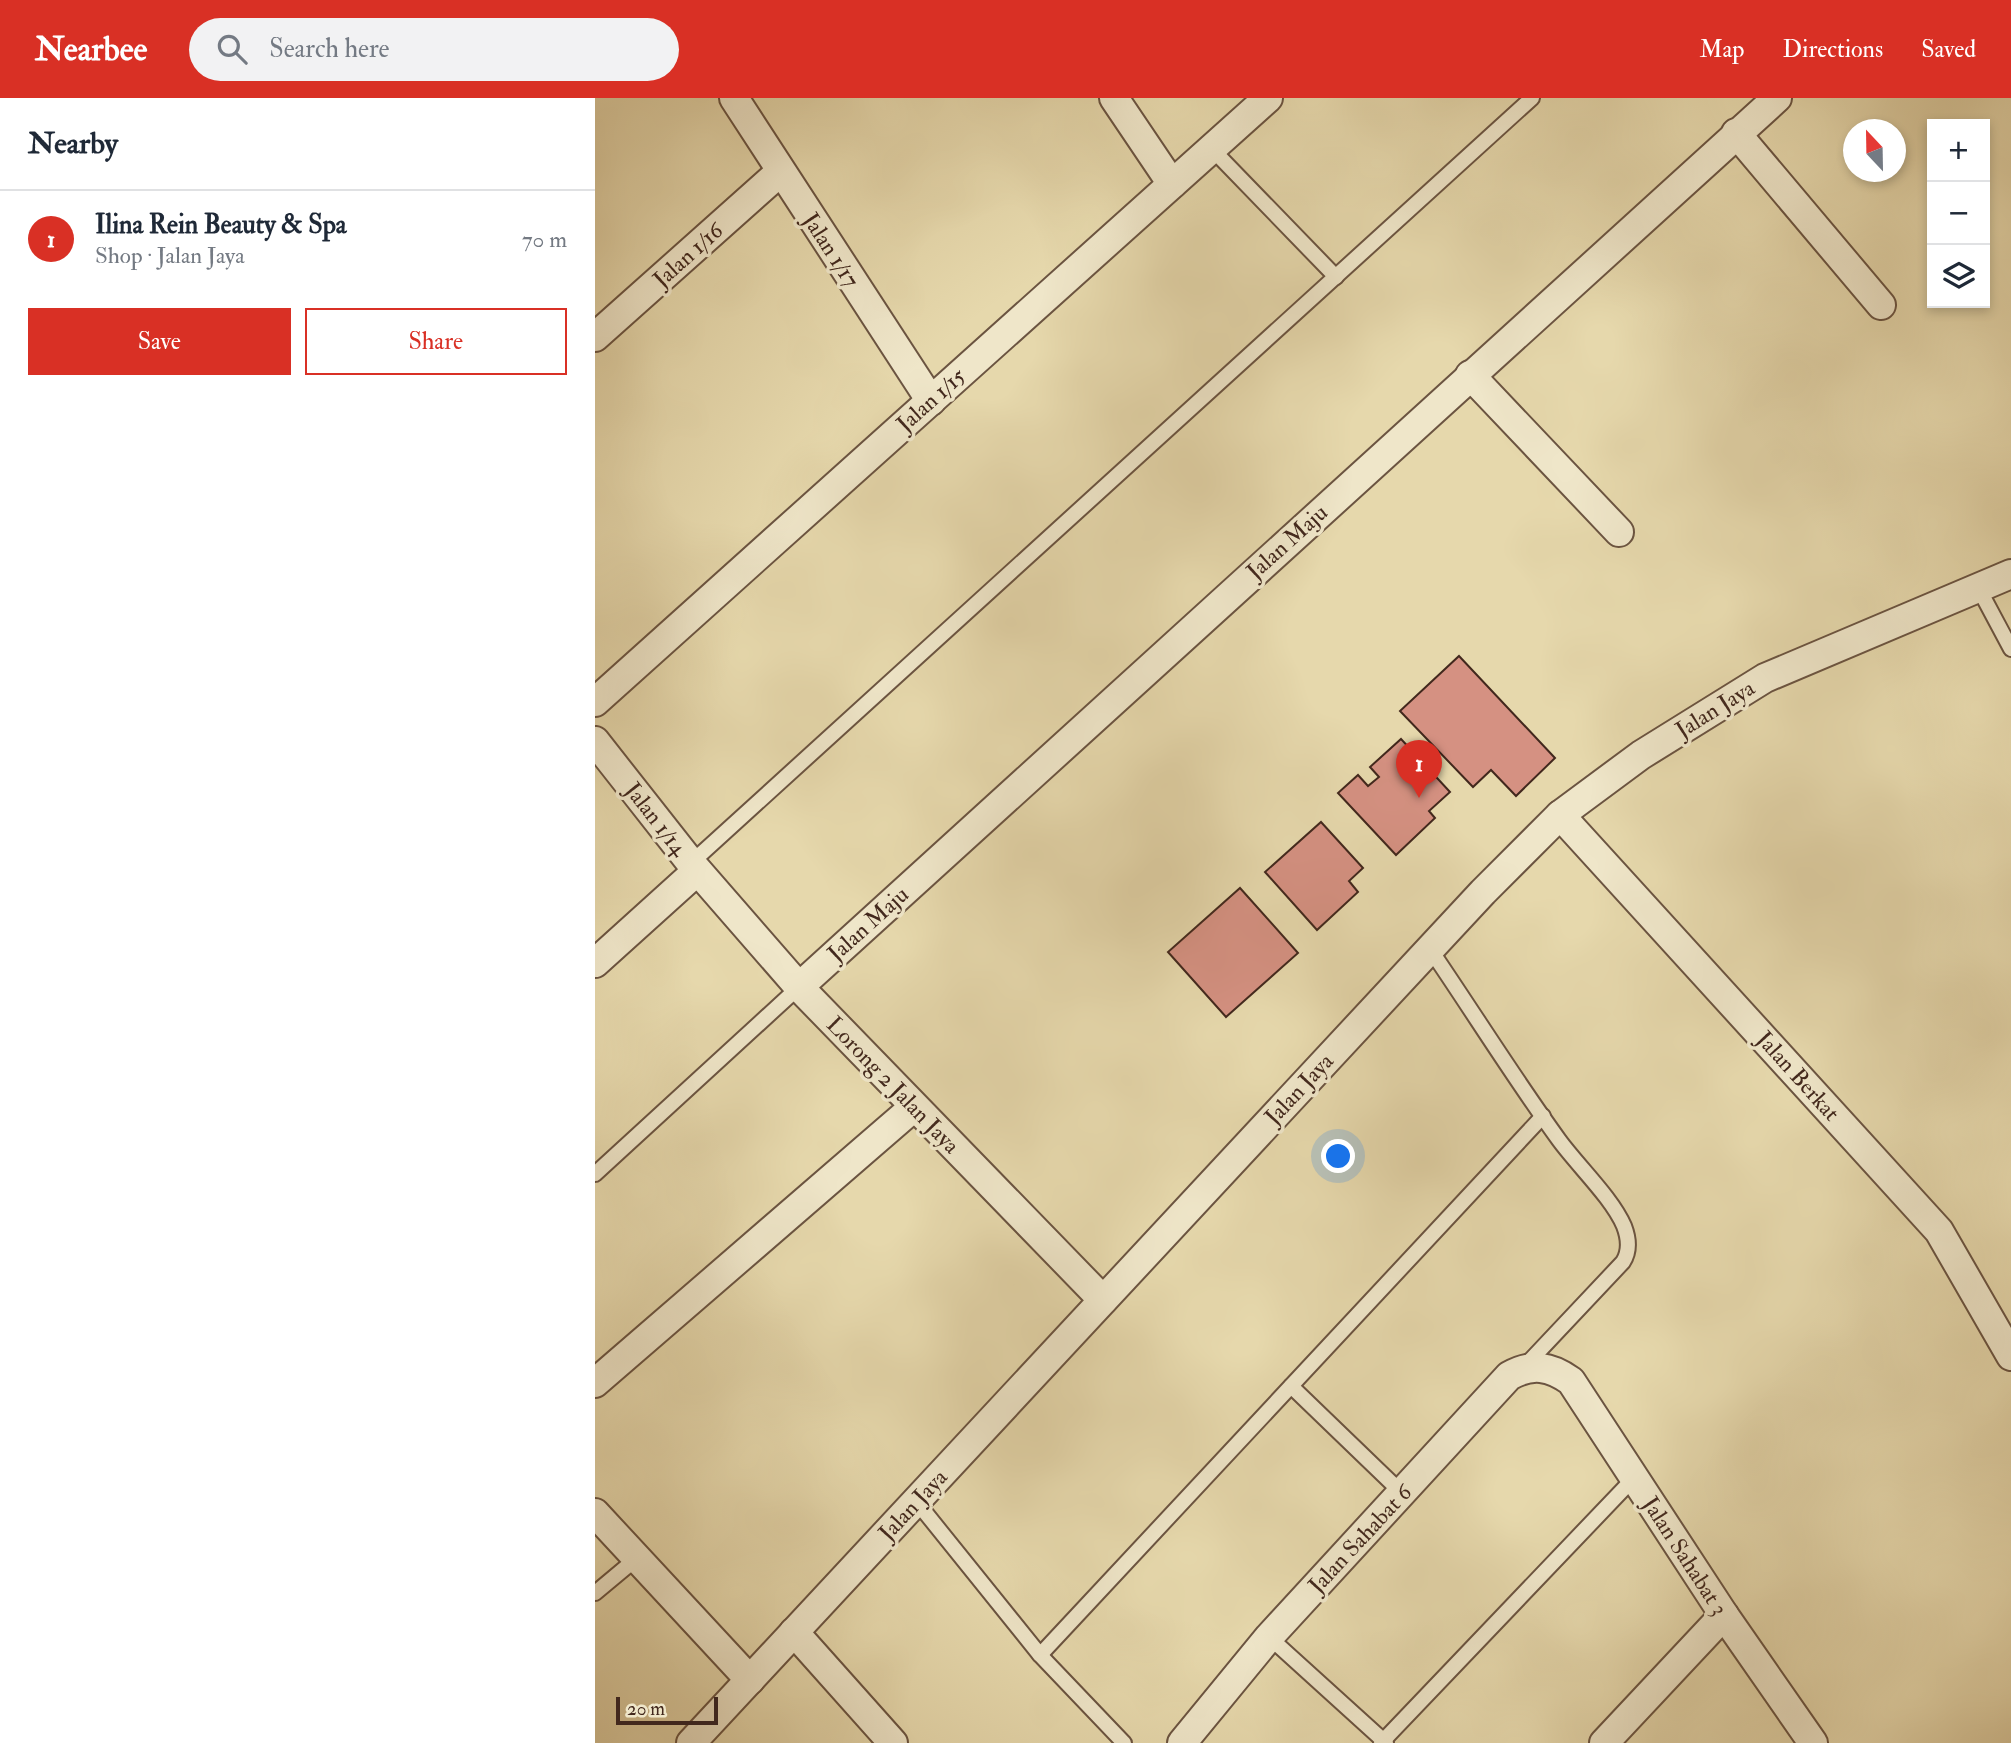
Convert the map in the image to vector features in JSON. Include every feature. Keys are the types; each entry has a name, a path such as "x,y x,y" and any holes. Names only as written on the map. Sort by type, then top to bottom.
{"street":[{"name":"Jalan 1/17","path":"734,98 931,401"},
{"path":"1114,98 1172,184"},
{"name":"Jalan 1/15","path":"595,702 1268,98"},
{"name":"Jalan Maju","path":"799,987 1777,98"},
{"path":"1736,134 1881,305"},
{"name":"Jalan 1/16","path":"595,337 780,172"},
{"path":"1471,375 1619,532"},
{"name":"Jalan Jaya","path":"691,1743 1430,948 1560,816 1641,755 1765,678 2011,574"},
{"name":"Jalan 1/14","path":"595,741 694,867"},
{"name":"Jalan Berkat","path":"1560,816 1939,1231 2011,1356"},
{"path":"595,963 694,867"},
{"name":"Lorong 2 Jalan Jaya","path":"694,867 799,987 1103,1300"},
{"path":"595,1383 914,1107"},
{"name":"Jalan Sahabat 3","path":"1521,1370 1539,1367 1557,1370 1571,1381 1724,1615 1813,1743"},
{"name":"Jalan Sahabat 6","path":"1182,1743 1269,1637 1509,1376 1521,1370"},
{"path":"595,1513 750,1680"},
{"path":"1613,1740 1724,1615"},
{"path":"794,1632 893,1743"}],"lane":[{"path":"694,867 1532,98"},
{"path":"1212,149 1336,277"},
{"path":"1979,589 2011,649"},
{"path":"1430,948 1543,1116 1623,1225 1628,1254 1521,1370"},
{"path":"595,1174 799,987"},
{"path":"1041,1655 1543,1116"},
{"path":"1291,1387 1402,1493"},
{"path":"1269,1637 1383,1742 1634,1478"},
{"path":"916,1501 1041,1655 1124,1743"},
{"path":"595,1593 636,1558"}],"building":[{"path":"1459,656 1555,758 1516,796 1491,770 1473,787 1400,711"},
{"path":"1401,739 1450,792 1429,811 1435,818 1396,855 1338,793 1358,775 1368,786 1379,777 1370,767"},
{"path":"1321,822 1363,868 1349,881 1358,892 1317,930 1265,872"},
{"path":"1240,888 1298,953 1226,1017 1168,952"}],"place":[{"name":"Ilina Rein Beauty & Spa","path":"1419,798"}]}
